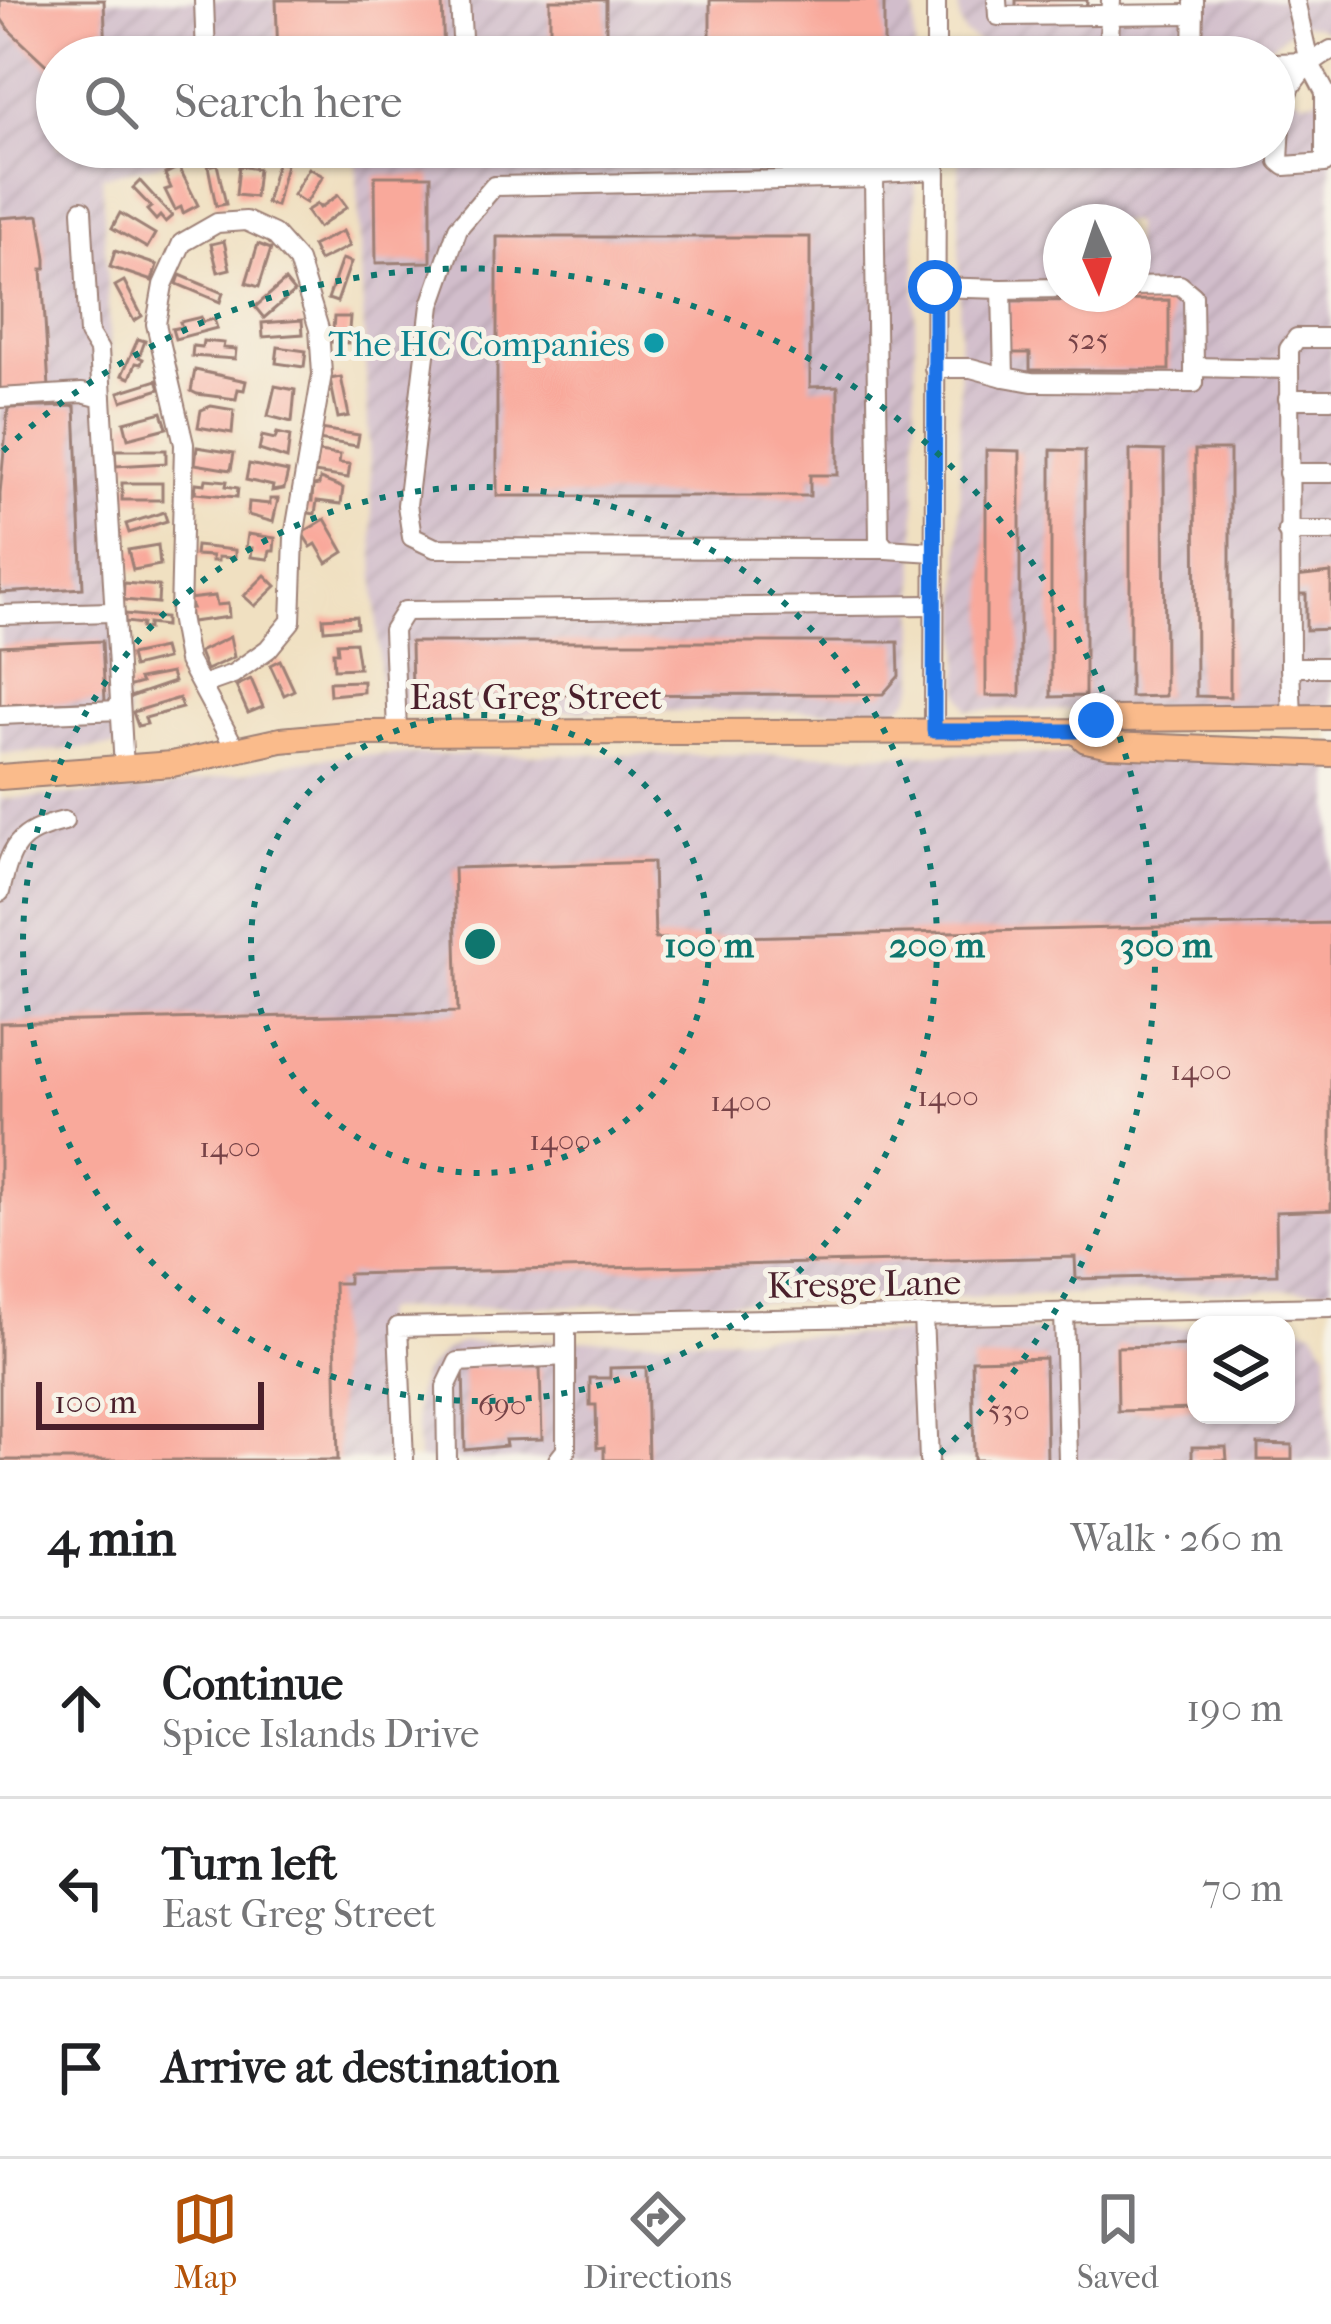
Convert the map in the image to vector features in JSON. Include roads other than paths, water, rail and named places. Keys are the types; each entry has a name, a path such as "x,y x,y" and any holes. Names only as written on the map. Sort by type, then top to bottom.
{"main road":[{"name":"East Greg Street","path":"0,777 172,764 308,737 398,732 1076,731 1108,719 1331,717"},
{"path":"1167,748 1214,736 1276,734 1288,728 1292,718"},
{"name":"East Greg Street","path":"1076,731 1096,744 1331,754"}],"street":[{"path":"204,0 205,36"},
{"path":"460,0 462,36"},
{"path":"936,0 936,36"},
{"path":"998,0 998,16 1194,7"},
{"path":"1295,0 1309,62 1325,92 1325,163 1295,165"},
{"path":"1295,80 1309,62 1331,50"},
{"path":"1295,62 1309,62"},
{"path":"934,552 435,548 412,537 407,505 431,305 458,228 494,186 874,178 881,173 935,170 934,731"},
{"path":"874,178 880,541 886,549"},
{"path":"82,210 89,334 99,350 124,768"},
{"path":"202,685 233,674 268,649 291,621 294,537 322,374 319,328 298,262 274,234 246,220 217,223 182,243 163,285 156,324 184,444 180,616 188,661 236,749"},
{"path":"934,368 971,368 1033,382 1194,383 1192,296 1180,285 1151,286"},
{"path":"935,287 1043,288"},
{"path":"1003,289 1004,377"},
{"path":"1292,718 1289,349 1298,338 1331,338"},
{"path":"1194,367 1288,369"},
{"path":"0,398 82,393 102,398"},
{"path":"1288,399 1331,399"},
{"path":"1288,473 1331,473"},
{"path":"1287,531 1331,531"},
{"path":"398,732 393,631 405,611 933,605"},
{"path":"0,615 112,612"},
{"path":"1290,667 1331,667"},
{"path":"0,715 120,710"},
{"path":"0,892 9,854 23,835 64,821"},
{"name":"Kresge Lane","path":"404,1460 398,1327 1331,1307"},
{"path":"1064,1312 1068,1460"},
{"path":"923,1315 929,1460"},
{"path":"558,1460 566,1450 566,1323"},
{"path":"447,1460 446,1387 458,1362 566,1357"}],"place":[{"name":"The HC Companies","path":"654,343"}]}
